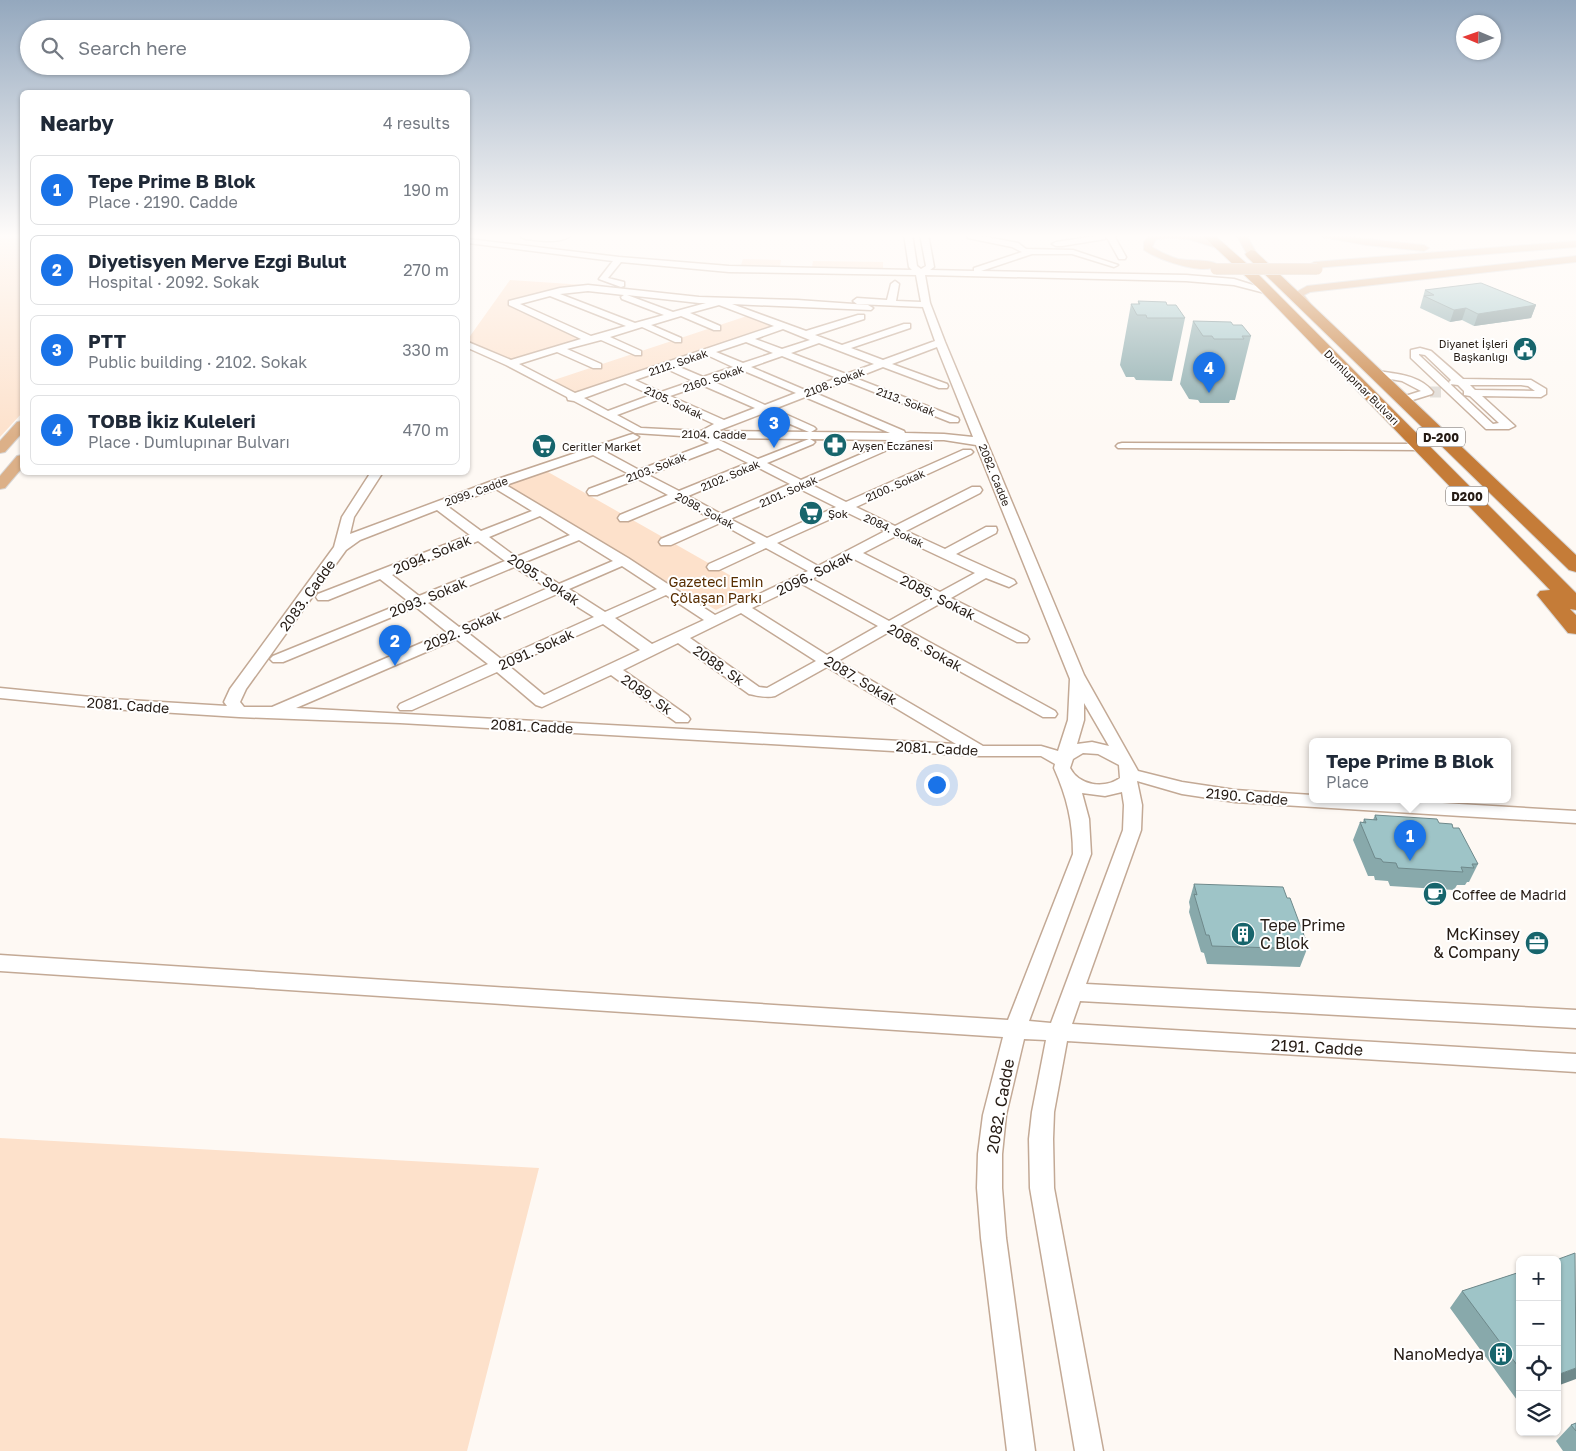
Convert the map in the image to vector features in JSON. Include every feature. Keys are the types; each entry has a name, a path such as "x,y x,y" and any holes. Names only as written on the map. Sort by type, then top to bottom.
{"highway":[{"name":"Dumlupınar Bulvarı","path":"1277,302 1421,447 1513,544 1576,604"},
{"name":"Dumlupınar Bulvarı","path":"1301,302 1576,566"},
{"name":"Dumlupınar Bulvarı","path":"1513,544 1522,560 1552,601 1576,628"}],"main road":[{"path":"1303,302 1306,307"},
{"path":"0,450 20,427"},
{"path":"0,485 20,462"}],"street":[{"path":"517,302 512,303 590,340"},
{"path":"574,302 678,340"},
{"path":"643,302 717,328"},
{"path":"718,302 943,386"},
{"path":"510,363 560,350 718,302 868,308"},
{"path":"867,302 927,305"},
{"name":"2082. Cadde","path":"926,302 940,342 1076,675 1127,772 1133,805 1132,830 1058,1032 1043,1112 1041,1173 1089,1451"},
{"path":"808,334 861,317"},
{"name":"2112. Sokak","path":"572,398 783,326"},
{"path":"843,348 907,326"},
{"path":"603,337 638,353"},
{"name":"2113. Sokak","path":"746,339 954,420"},
{"name":"2160. Sokak","path":"606,416 821,340"},
{"name":"2108. Sokak","path":"699,434 940,342"},
{"path":"470,345 510,363 572,398 619,421 633,434"},
{"path":"560,350 597,366"},
{"path":"707,352 909,437"},
{"path":"1414,352 1428,353 1509,426 1490,427 1438,389 1414,356 1414,352"},
{"path":"667,366 810,429"},
{"path":"1378,374 1419,382 1438,389 1471,393 1541,394 1542,391 1531,383 1460,382 1438,389 1403,400"},
{"name":"2105. Sokak","path":"626,380 723,424"},
{"name":"2104. Cadde","path":"944,437 977,429"},
{"name":"2104. Cadde","path":"633,434 944,437 982,442"},
{"name":"2099. Cadde","path":"341,547 356,537 438,505 633,434"},
{"name":"2084. Sokak","path":"699,434 895,531 1009,583"},
{"name":"2101. Sokak","path":"666,542 909,437"},
{"name":"2102. Sokak","path":"624,518 809,442"},
{"name":"2103. Sokak","path":"593,492 720,443"},
{"path":"1122,446 1421,447"},
{"name":"2098. Sokak","path":"593,450 818,571"},
{"name":"2100. Sokak","path":"714,567 966,452"},
{"name":"2083. Cadde","path":"239,712 232,702 238,689 341,547 348,517 375,475"},
{"path":"496,484 578,536 623,561 714,620"},
{"name":"2096. Sokak","path":"499,665 542,702 854,554 976,490"},
{"name":"2095. Sokak","path":"438,505 478,536 605,618 650,651"},
{"name":"2094. Sokak","path":"324,597 540,512"},
{"path":"945,554 990,530"},
{"name":"2093. Sokak","path":"278,660 578,536"},
{"name":"2085. Sokak","path":"854,554 1022,640"},
{"name":"2092. Sokak","path":"274,712 455,632 560,590 623,561"},
{"path":"827,660 985,573"},
{"path":"382,574 499,665"},
{"name":"2086. Sokak","path":"802,579 1049,714"},
{"name":"2091. Sokak","path":"406,707 666,590"},
{"name":"2087. Sokak","path":"742,608 980,751"},
{"name":"2088. Sk","path":"679,638 760,693 772,692 827,660"},
{"name":"2089. Sk","path":"612,670 682,719"},
{"name":"2082. Cadde","path":"1021,1451 989,1188 990,1153 1001,1081 1015,1028 1082,854 1083,832 1080,810 1064,768 1076,720 1076,675"},
{"name":"2081. Cadde","path":"0,693 111,704 239,712 274,712 980,751 1048,752 1064,768"},
{"path":"1084,748 1107,751 1127,772 1123,786 1114,790 1093,790 1072,782 1064,768 1066,754 1084,748"},
{"name":"2190. Cadde","path":"1127,772 1182,788 1235,796 1309,801"},
{"name":"2190. Cadde","path":"1344,803 1576,818"},
{"path":"0,963 1058,1032"},
{"path":"1072,992 1576,1018"},
{"name":"2191. Cadde","path":"1058,1032 1576,1063"}],"green space":[{"path":"0,302 20,302 20,415 0,437"},
{"path":"495,302 519,302 513,303 591,340 510,363 470,344 470,336"},
{"path":"753,314 783,326 572,398 545,383"},
{"name":"Gazeteci Emin Çölaşan Parkı","path":"541,468 756,590 716,610 496,484"},
{"path":"0,1138 539,1168 467,1451 0,1451"}],"building":[{"path":"1138,302 1158,302 1166,302 1167,305 1176,305 1185,318 1147,318 1146,315 1137,315 1131,304 1140,304"},
{"path":"1436,302 1528,302 1536,305 1478,314 1466,308 1454,310"},
{"path":"1193,321 1231,322 1233,325 1242,325 1251,336 1242,336 1244,339 1214,339 1212,336 1203,336"},
{"path":"1375,815 1437,819 1439,823 1452,824 1453,828 1459,828 1478,864 1472,864 1474,868 1461,867 1463,872 1398,868 1396,863 1383,862 1381,859 1375,858 1360,822 1366,823 1364,819 1377,820"},
{"path":"1194,884 1283,887 1287,898 1290,898 1305,938 1303,938 1307,949 1212,946 1209,935 1206,935 1194,894 1197,895"},
{"path":"1575,1253 1576,1368 1561,1374 1561,1301 1561,1258"},
{"path":"1516,1273 1516,1364 1462,1291"},
{"path":"1576,1423 1576,1431 1571,1425"}],"tunnel":[{"path":"1430,392 1443,392"}],"place":[{"name":"Diyanet İşleri Başkanlığı","path":"1525,349"},
{"name":"TOBB İkiz Kuleleri","path":"1209,393"},
{"name":"Ayşen Eczanesi","path":"835,445"},
{"name":"Ceritler Market","path":"544,446"},
{"name":"PTT","path":"774,448"},
{"name":"Şok","path":"811,513"},
{"name":"Diyetisyen Merve Ezgi Bulut","path":"395,666"},
{"name":"Tepe Prime B Blok","path":"1410,861"},
{"name":"Coffee de Madrid","path":"1435,894"},
{"name":"Tepe Prime C Blok","path":"1243,934"},
{"name":"McKinsey & Company","path":"1537,943"},
{"name":"NanoMedya","path":"1501,1354"}]}
